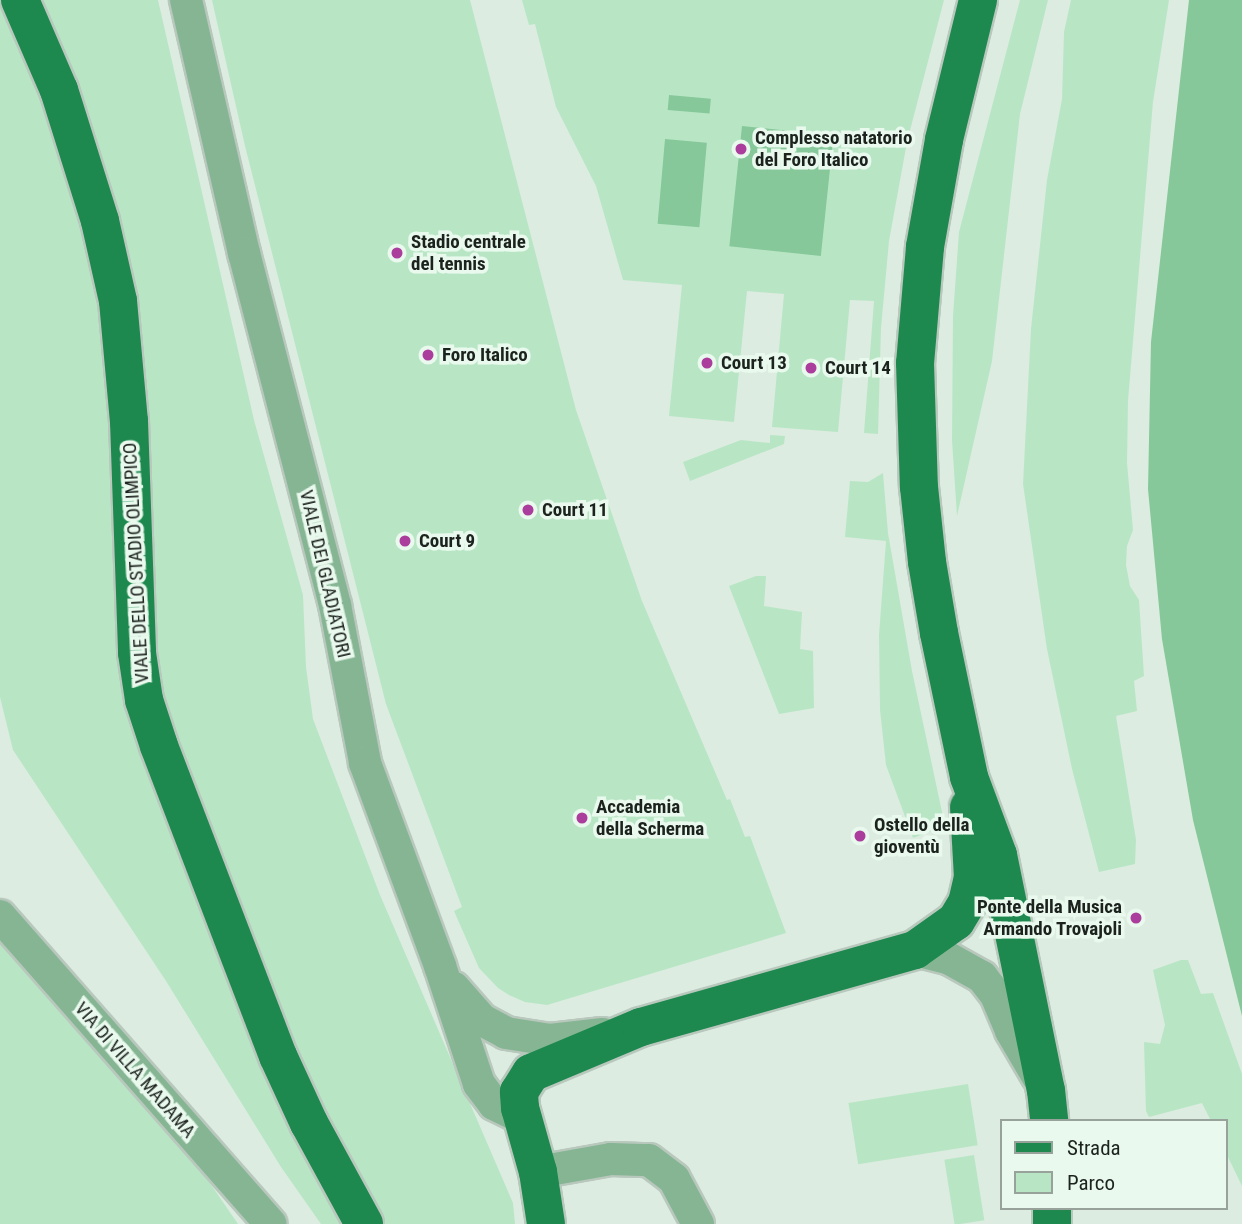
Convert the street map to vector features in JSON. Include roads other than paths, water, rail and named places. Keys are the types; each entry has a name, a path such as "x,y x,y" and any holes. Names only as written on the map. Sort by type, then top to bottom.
{"main road":[{"name":"VIALE DELLO STADIO OLIMPICO","path":"20,0 59,90 100,220 118,301 129,421 137,653 144,700 159,746 274,1046 309,1123 364,1224"},
{"path":"546,1224 538,1172 523,1118 519,1092 531,1073 641,1027 915,950 956,920 967,903 973,878 969,777 926,562 918,474 915,376 919,302 928,223 944,140 978,0"},
{"path":"969,777 998,855 1047,1105"}],"street":[{"name":"VIALE DEI GLADIATORI","path":"186,0 244,253 335,605 365,763 440,966 479,1084 494,1104 523,1118"},
{"name":"VIA DI VILLA MADAMA","path":"0,916 271,1224"},
{"path":"915,950 947,958 982,977 996,995 1047,1105"},
{"path":"440,966 470,1009 482,1020 506,1033 537,1040 568,1039 641,1027"},
{"path":"538,1172 611,1159 635,1157 649,1160 674,1179 698,1224"}],"place":[{"name":"Complesso natatorio del Foro Italico","path":"741,149"},
{"name":"Stadio centrale del tennis","path":"397,253"},
{"name":"Foro Italico","path":"428,355"},
{"name":"Court 13","path":"707,363"},
{"name":"Court 14","path":"811,368"},
{"name":"Court 11","path":"528,510"},
{"name":"Court 9","path":"405,541"},
{"name":"Accademia della Scherma","path":"582,818"},
{"name":"Ostello della gioventù","path":"860,836"},
{"name":"Ponte della Musica Armando Trovajoli","path":"1136,918"}]}
